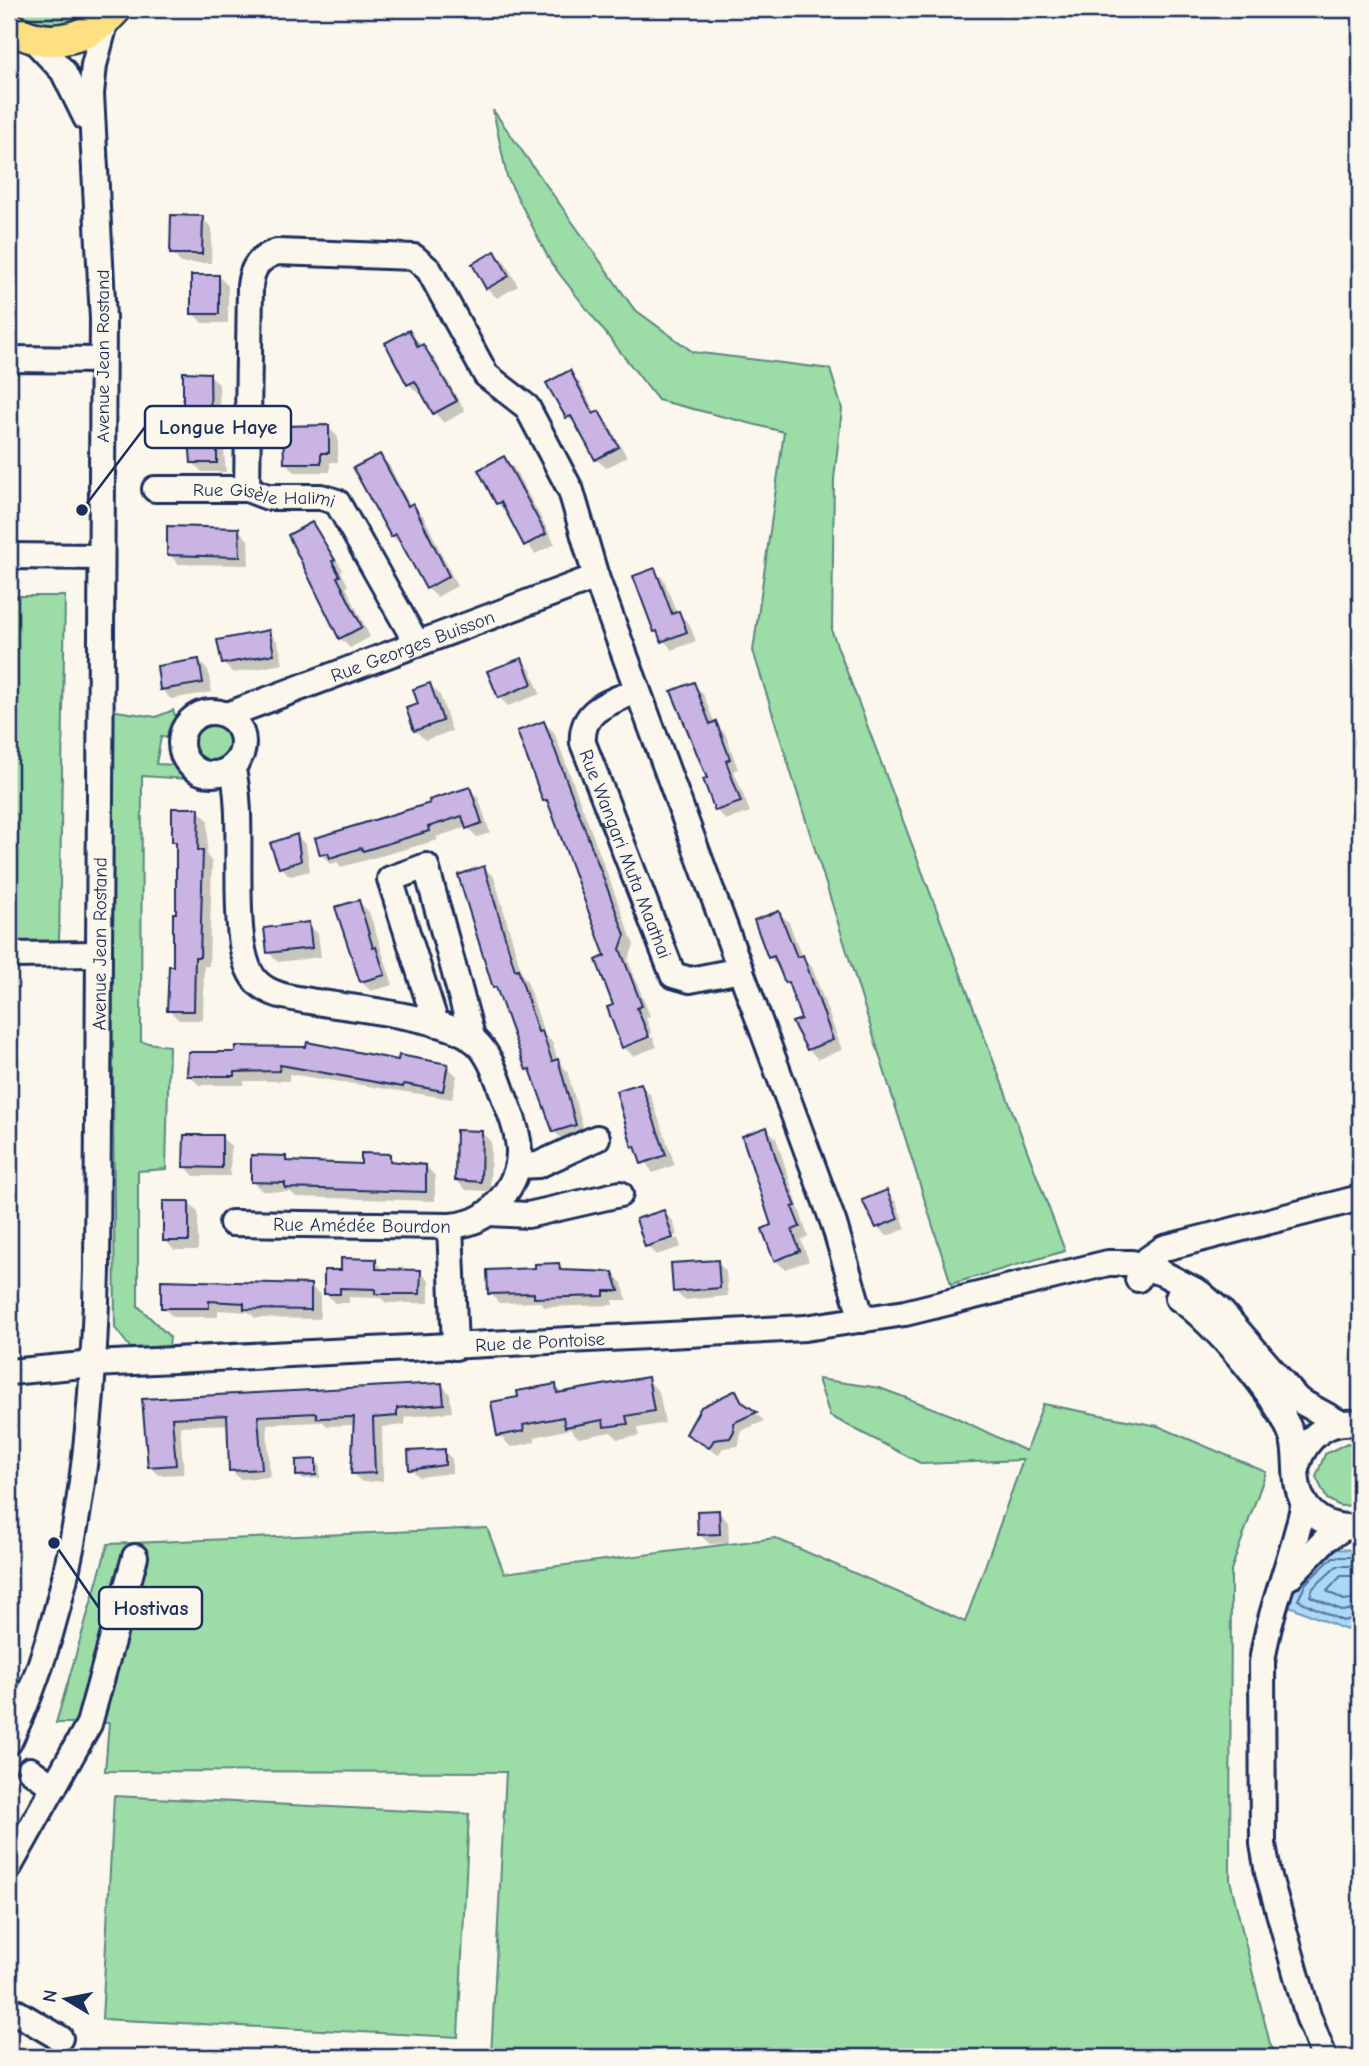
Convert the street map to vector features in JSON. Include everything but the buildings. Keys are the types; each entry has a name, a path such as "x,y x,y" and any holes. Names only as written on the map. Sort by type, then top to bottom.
{"main road":[{"path":"20,32 67,39 87,32 111,14"}],"street":[{"name":"Avenue Jean Rostand","path":"9,1742 46,1648 64,1577 85,1461 94,1364 103,360 102,268 91,135 92,78 111,14"},
{"name":"Avenue Jean Rostand","path":"20,32 49,53 69,81 91,135"},
{"path":"247,489 250,286 258,262 277,252 414,257 429,270 486,375 527,407 571,491 596,576 636,691 834,1224 862,1320"},
{"path":"9,359 103,360"},
{"name":"Rue Gisèle Halimi","path":"155,489 247,489 268,497 321,496 337,502 416,642"},
{"path":"9,556 101,557"},
{"name":"Rue Georges Buisson","path":"232,768 217,774 200,772 187,761 181,745 185,728 198,715 209,712 227,715 596,576"},
{"name":"Rue Wangari Muta Maathai","path":"636,691 589,715 583,728 583,743 673,975 690,980 741,970"},
{"path":"227,715 240,728 244,740 243,752 232,768 239,802 241,937 246,964 256,981 285,997 436,1024 474,1040"},
{"path":"436,1024 390,879 426,866 474,1040 492,1067 519,1135 518,1166 511,1185 489,1213"},
{"path":"9,955 99,954"},
{"path":"518,1166 538,1165 597,1138"},
{"path":"489,1213 528,1215 620,1194"},
{"path":"1141,1273 1155,1252 1164,1248 1360,1198"},
{"name":"Rue Amédée Bourdon","path":"232,1223 450,1226 471,1223 489,1213"},
{"path":"450,1226 455,1347"},
{"name":"Rue de Pontoise","path":"9,1372 94,1364 756,1332 862,1320 916,1310 1066,1273 1141,1273"},
{"path":"1141,1273 1187,1284 1211,1302 1298,1400 1350,1424"},
{"path":"1141,1273 1209,1324 1277,1407 1293,1440 1297,1465 1296,1480 1304,1502 1321,1520 1353,1527"},
{"path":"1297,1465 1312,1437 1350,1424"},
{"path":"1304,1502 1283,1586 1266,1634 1262,1663 1263,1844 1268,1873 1308,2016 1324,2057"},
{"path":"1283,1586 1315,1549 1353,1527"},
{"path":"9,1867 89,1724 135,1557"},
{"path":"30,1770 54,1787"},
{"path":"9,2008 61,2038"}],"green space":[{"path":"13,9 94,9 74,20 54,23 33,20"},
{"path":"493,110 634,309 693,352 830,369 842,409 834,479 832,632 1065,1251 951,1284 753,651 784,432 658,400 551,263 507,177"},
{"path":"9,596 65,596 59,942 9,941"},
{"path":"110,710 156,717 173,710 177,721 174,738 161,737 156,764 179,765 187,779 142,776 141,1042 169,1046 166,1169 138,1171 138,1306 170,1337 169,1348 133,1351 115,1328"},
{"path":"212,726 220,727 226,732 231,738 231,754 226,760 220,765 212,766 204,765 198,760 193,754 192,746 193,738 198,732 204,727"},
{"path":"818,1379 880,1388 951,1415 1026,1451 1043,1404 1158,1426 1266,1472 1231,1570 1230,1880 1270,2044 1277,2057 475,2057 491,2056 506,1772 105,1771 109,1723 56,1723 108,1544 487,1528 504,1573 775,1538 965,1622 1023,1460 922,1464 830,1416"},
{"path":"1347,1443 1360,1446 1360,1505 1340,1506 1327,1499 1316,1477 1325,1454"},
{"path":"114,1796 469,1814 458,2037 102,2019"}],"water":[{"path":"1332,1549 1360,1550 1360,1623 1346,1630 1287,1605 1300,1579"}],"place":[{"name":"Longue Haye","path":"82,510"},
{"name":"Hostivas","path":"54,1543"}]}
